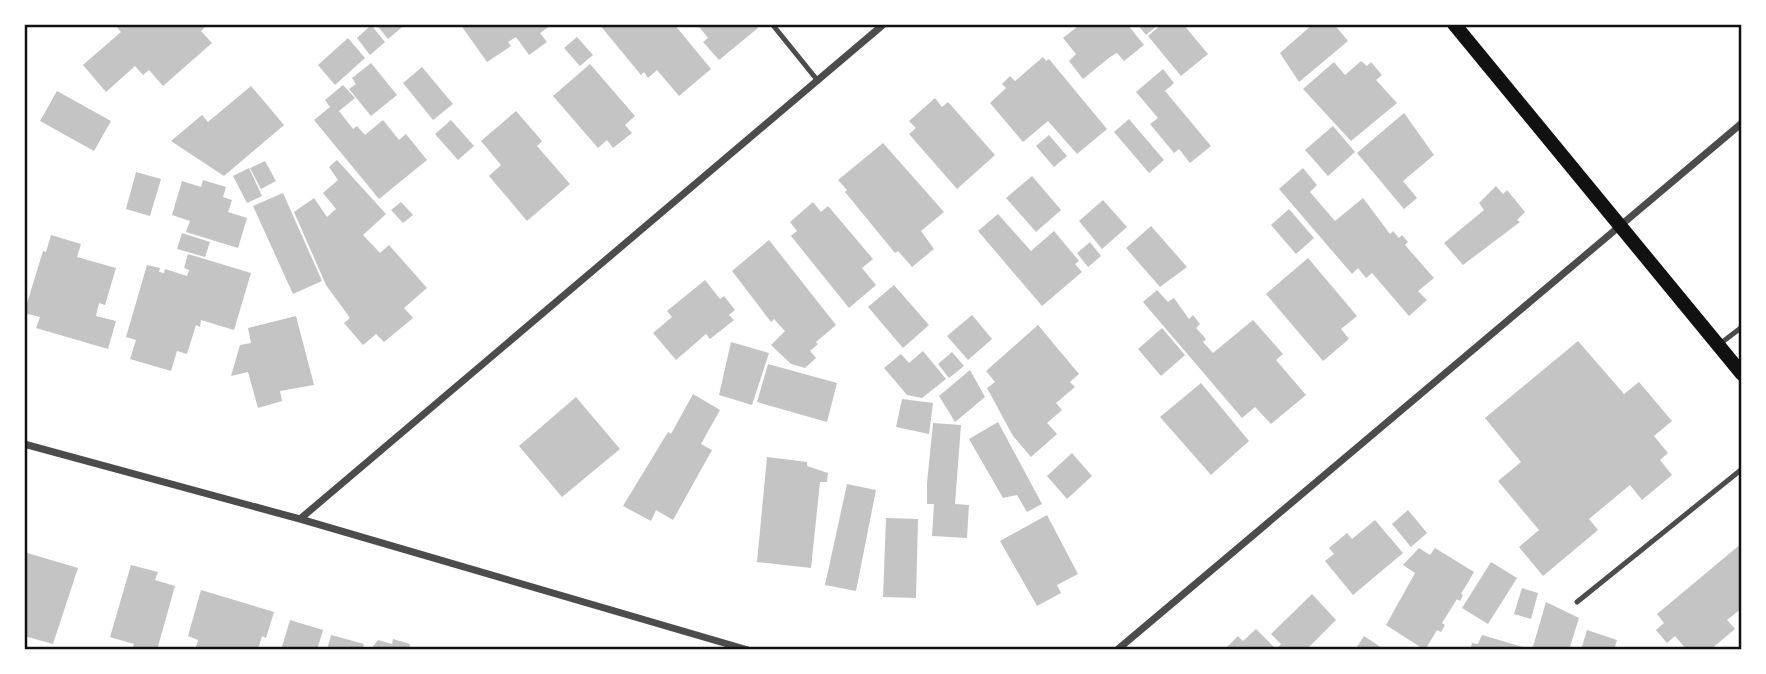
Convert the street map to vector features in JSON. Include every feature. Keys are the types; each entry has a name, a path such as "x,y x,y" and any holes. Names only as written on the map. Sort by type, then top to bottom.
{"main road":[{"path":"1454,24 1741,373"}],"street":[{"path":"300,519 884,24"},
{"path":"1117,649 1741,123"},
{"path":"24,444 300,519 748,649"}],"lane":[{"path":"772,24 818,80"},
{"path":"1718,345 1741,327"},
{"path":"1577,602 1741,469"}],"building":[{"path":"114,24 208,24 201,31 212,43 163,86 149,70 143,75 135,66 106,92 83,65 121,32"},
{"path":"376,24 406,24 388,39"},
{"path":"460,24 553,24 540,33 547,42 529,55 516,37 508,42 511,46 487,62"},
{"path":"599,24 674,24 711,69 679,96 657,70 648,78 644,72 641,75"},
{"path":"697,24 755,24 758,28 719,60 703,42 708,38"},
{"path":"1076,24 1127,24 1144,45 1124,61 1117,53 1083,79 1069,61 1076,54 1063,38 1077,27"},
{"path":"1137,24 1159,24 1146,35"},
{"path":"1162,24 1183,24 1208,54 1181,76 1148,36"},
{"path":"1313,24 1334,24 1348,41 1299,82 1280,53"},
{"path":"371,25 385,42 370,55 357,38"},
{"path":"577,37 593,55 580,66 564,48"},
{"path":"348,38 365,58 335,85 318,65"},
{"path":"1043,57 1046,61 1049,59 1107,129 1077,154 1048,121 1023,142 990,103 1006,88 1002,84 1010,76 1015,81"},
{"path":"1361,61 1367,66 1371,62 1382,75 1376,80 1397,103 1351,141 1303,89 1334,62 1345,75"},
{"path":"371,63 397,95 371,116 349,89 356,84 352,78"},
{"path":"590,64 635,116 625,125 632,133 613,148 607,140 598,148 553,96"},
{"path":"422,67 453,104 433,120 403,83"},
{"path":"1163,69 1174,83 1165,91 1211,146 1190,163 1179,149 1174,153 1150,124 1158,118 1136,92"},
{"path":"343,85 355,98 339,111 353,129 357,126 365,135 383,120 399,140 406,134 427,160 379,199 314,120 330,107 325,100"},
{"path":"251,86 284,125 224,176 171,141 202,115 208,122"},
{"path":"57,91 111,121 94,151 40,121"},
{"path":"935,98 942,107 948,102 995,155 957,189 909,134 916,128 909,121"},
{"path":"516,111 542,141 537,146 570,184 527,221 489,176 501,165 481,141"},
{"path":"1404,113 1434,155 1403,181 1417,198 1404,209 1357,153"},
{"path":"1129,119 1164,160 1149,173 1114,132"},
{"path":"451,120 474,146 458,160 435,134"},
{"path":"1333,126 1355,152 1328,176 1305,150"},
{"path":"1049,135 1067,156 1054,167 1036,146"},
{"path":"883,143 944,212 921,231 934,249 912,267 898,251 895,253 838,180"},
{"path":"337,160 386,214 363,235 380,253 389,245 427,288 404,308 413,318 384,342 376,334 363,345 344,323 350,318 326,285 294,212 314,198 327,217 336,209 323,193 338,180 329,167"},
{"path":"265,161 276,181 261,189 250,168"},
{"path":"249,168 262,196 247,203 233,176"},
{"path":"1303,168 1317,185 1310,192 1335,221 1363,198 1390,234 1393,231 1399,238 1402,235 1408,242 1405,245 1434,278 1418,291 1427,300 1409,316 1372,273 1366,278 1358,268 1352,274 1279,189"},
{"path":"136,172 161,179 150,216 126,209"},
{"path":"1032,176 1061,210 1036,232 1006,198"},
{"path":"203,180 226,187 223,197 232,200 228,212 247,218 238,248 186,232 190,221 172,215 182,181 201,187"},
{"path":"1496,186 1503,194 1507,190 1525,212 1517,220 1520,222 1463,265 1444,243 1484,210 1479,203"},
{"path":"283,193 322,281 293,294 253,206"},
{"path":"1103,200 1127,227 1102,249 1079,221"},
{"path":"401,202 413,215 403,223 391,210"},
{"path":"813,202 821,212 828,206 873,259 862,268 876,285 849,308 791,236 797,231 790,222"},
{"path":"1289,209 1314,238 1296,254 1271,225"},
{"path":"998,214 1031,251 1054,231 1079,261 1075,264 1082,272 1042,306 978,231"},
{"path":"1151,226 1187,267 1160,287 1126,248"},
{"path":"182,233 210,242 205,257 177,249"},
{"path":"51,235 81,244 77,257 116,268 105,305 99,303 96,316 116,321 108,349 36,328 40,317 24,313 43,251 46,252"},
{"path":"769,240 836,325 816,342 818,344 810,351 816,358 805,368 791,364 771,345 785,331 774,319 771,322 732,271"},
{"path":"1090,242 1101,256 1088,267 1077,253"},
{"path":"188,254 251,273 234,330 201,320 200,327 196,325 187,354 177,351 171,371 130,359 136,340 126,337 147,265 160,268 159,272 164,273 165,269 187,276 189,270 184,268"},
{"path":"1308,258 1357,316 1341,329 1349,339 1323,361 1266,294"},
{"path":"705,280 720,299 724,296 735,310 729,315 734,320 710,339 706,334 676,360 653,333 672,317 667,311"},
{"path":"894,285 929,325 903,348 868,307"},
{"path":"1157,290 1168,302 1174,298 1189,319 1193,315 1200,324 1196,328 1206,339 1203,342 1213,353 1253,320 1283,354 1276,360 1306,395 1271,424 1255,407 1242,418 1143,302"},
{"path":"972,315 992,339 968,360 947,336"},
{"path":"296,316 314,385 280,391 282,401 258,408 248,372 231,376 240,345 251,343 248,328"},
{"path":"1038,325 1079,374 1070,382 1075,387 1056,403 1062,410 1047,423 1057,434 1031,457 1013,436 987,388 995,382 986,371"},
{"path":"1162,328 1185,355 1161,376 1138,349"},
{"path":"1578,341 1624,394 1639,382 1672,421 1654,436 1668,453 1660,460 1672,475 1642,500 1630,485 1589,519 1598,530 1543,576 1519,547 1539,530 1498,481 1521,462 1485,418"},
{"path":"731,342 769,353 752,405 719,395"},
{"path":"923,351 946,379 922,398 907,395 884,368 901,354 909,363"},
{"path":"952,352 964,366 949,378 938,364"},
{"path":"768,364 837,383 827,422 757,402"},
{"path":"970,370 985,397 955,422 939,396"},
{"path":"1201,383 1249,441 1211,475 1160,417"},
{"path":"693,394 720,410 701,444 712,450 673,520 656,510 651,521 623,506 668,432 671,434"},
{"path":"576,397 620,449 562,497 519,446"},
{"path":"902,399 933,403 929,434 896,427"},
{"path":"998,422 1042,504 1027,512 1017,495 1003,498 969,439"},
{"path":"933,423 961,425 955,504 969,505 967,538 932,536 934,504 927,504 927,483"},
{"path":"1072,453 1092,476 1067,499 1047,476"},
{"path":"767,457 807,462 807,466 828,473 827,482 820,482 811,568 757,562"},
{"path":"847,484 876,490 856,591 825,585"},
{"path":"1408,510 1427,533 1411,547 1392,524"},
{"path":"1047,515 1078,574 1057,585 1061,593 1037,606 1000,541"},
{"path":"886,518 918,519 916,598 883,597"},
{"path":"1375,520 1403,553 1353,595 1325,561 1334,554 1329,548 1347,533 1352,539"},
{"path":"1742,543 1742,608 1727,620 1735,629 1710,650 1687,650 1675,636 1667,643 1656,630 1664,623 1657,614"},
{"path":"1419,548 1430,555 1435,548 1474,572 1461,594 1463,595 1460,601 1457,599 1442,623 1445,625 1441,632 1437,630 1425,650 1386,625 1415,573 1403,565"},
{"path":"24,552 78,568 53,644 24,636"},
{"path":"1491,562 1517,578 1488,624 1462,608"},
{"path":"131,565 158,572 155,580 175,586 157,650 132,650 134,644 110,637"},
{"path":"1522,588 1538,593 1531,619 1514,614"},
{"path":"201,590 274,612 266,638 262,636 258,650 195,650 198,640 188,636"},
{"path":"1312,594 1336,620 1306,650 1224,650 1238,636 1243,641 1256,629 1276,649 1281,644 1271,634"},
{"path":"1546,602 1579,618 1569,650 1532,650"},
{"path":"290,620 323,630 317,650 281,650"},
{"path":"1587,630 1617,640 1614,650 1581,650"},
{"path":"331,635 364,644 362,650 327,650"},
{"path":"1482,635 1523,647 1522,650 1470,650 1472,643 1478,644"},
{"path":"1364,636 1385,650 1355,650"},
{"path":"393,639 410,644 409,650 370,650 378,640 392,644"}]}
